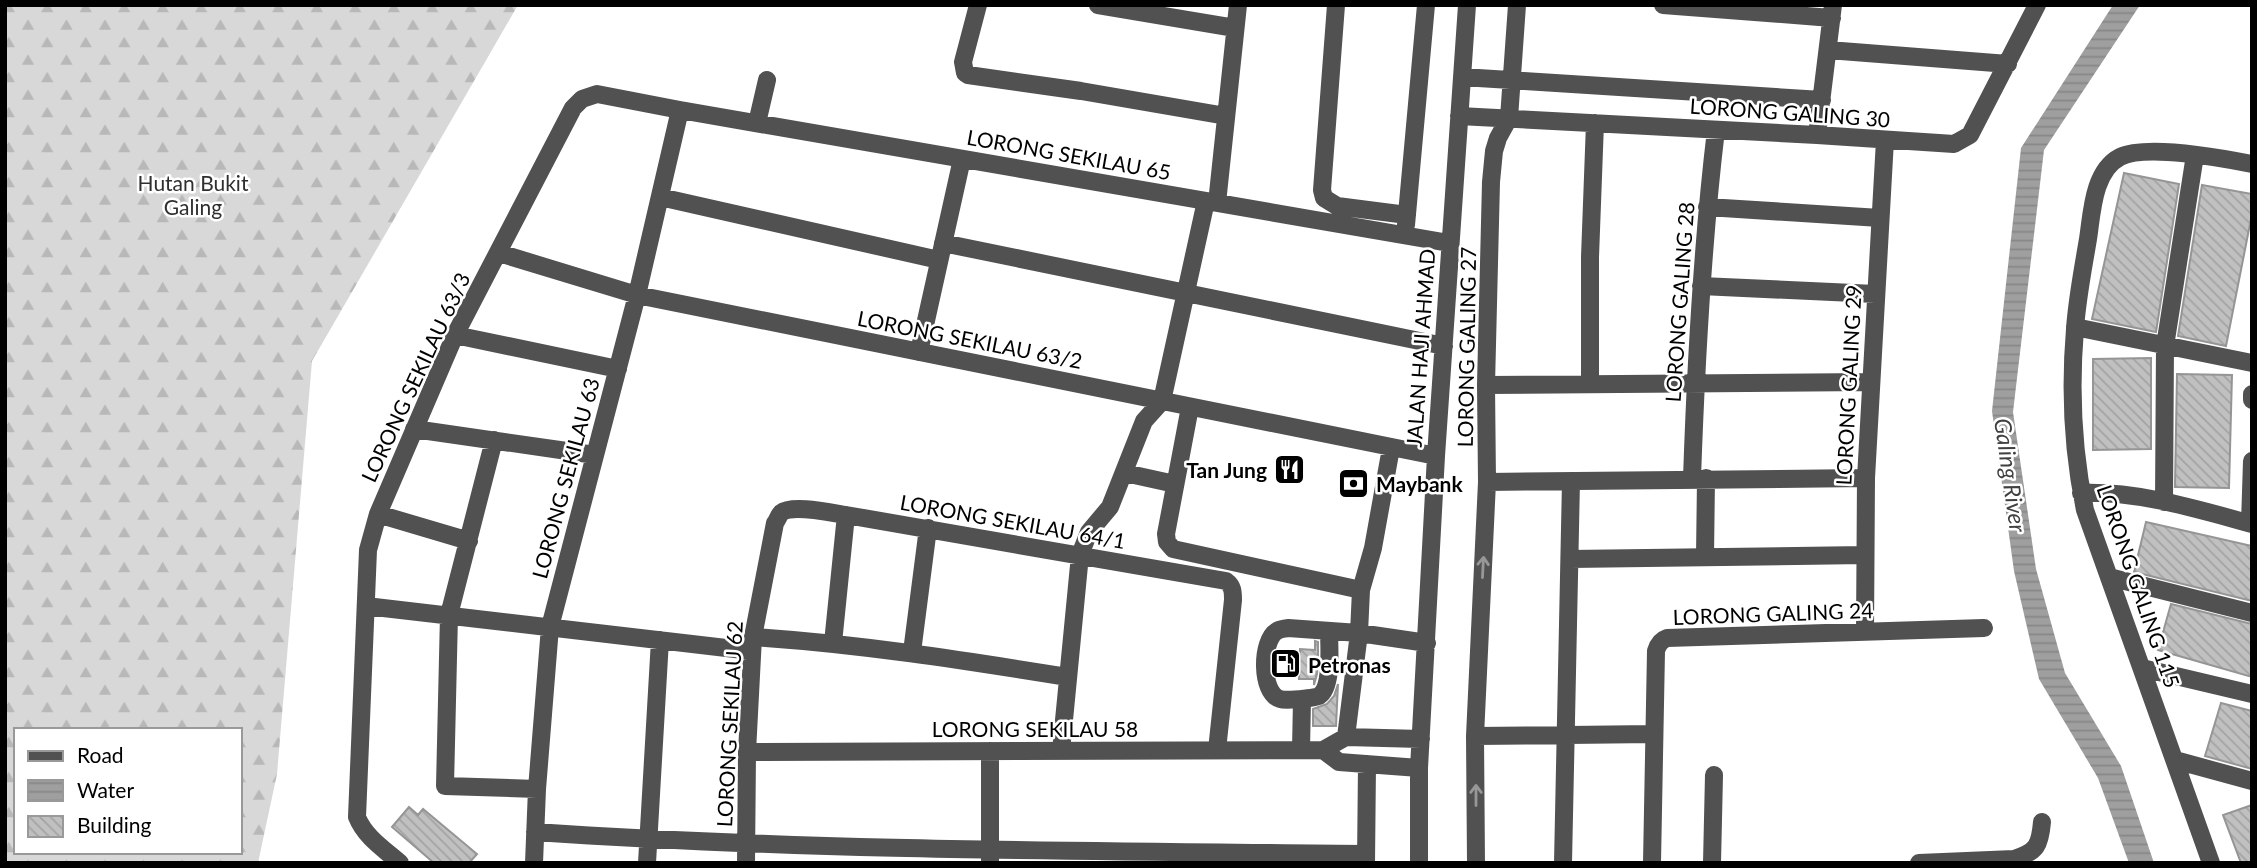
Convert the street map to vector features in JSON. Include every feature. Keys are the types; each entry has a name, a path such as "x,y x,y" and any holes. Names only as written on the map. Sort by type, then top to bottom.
{"street":[{"path":"978,5 963,62 968,75 1226,116"},
{"path":"1098,5 1235,28"},
{"path":"1061,751 1080,555 1089,532 1110,507 1144,421 1162,401 1186,292 1212,202 1226,116 1238,5"},
{"path":"1336,5 1322,190 1324,198 1337,206 1407,215"},
{"path":"1406,236 1426,5"},
{"name":"JALAN HAJI AHMAD","path":"1419,863 1419,768 1436,457 1467,5"},
{"name":"LORONG GALING 27","path":"1487,482 1486,384 1493,162 1498,138 1509,118 1517,5"},
{"path":"1663,5 1833,12 1817,135"},
{"name":"LORONG GALING 30","path":"1459,116 1954,144 1970,135 2037,5"},
{"path":"1828,50 2008,64"},
{"name":"LORONG GALING 30","path":"1462,77 1822,100"},
{"path":"757,123 767,80"},
{"name":"LORONG SEKILAU 63/3","path":"400,863 361,828 357,817 368,550 378,514 455,335 573,108 582,99 597,94 680,110"},
{"name":"LORONG SEKILAU 65","path":"680,110 1450,243"},
{"name":"LORONG SEKILAU 63","path":"534,863 550,627 637,295 680,110"},
{"path":"1590,384 1590,257 1595,122"},
{"name":"LORONG GALING 28","path":"1705,557 1695,383 1707,207 1716,130"},
{"name":"LORONG GALING 29","path":"1865,632 1866,478 1885,140"},
{"name":"LORONG GALING 115","path":"2195,155 2136,153 2121,156 2103,174 2094,200 2075,327 2074,419 2081,493 2093,536 2211,863"},
{"path":"2164,502 2165,346 2195,155 2252,164"},
{"path":"919,352 962,159"},
{"path":"660,197 941,251 1186,292 1444,346"},
{"path":"1707,207 1880,218"},
{"name":"LORONG SEKILAU 63/2","path":"499,253 637,295 1436,457"},
{"path":"1701,286 1875,294"},
{"path":"2075,327 2252,363"},
{"path":"455,335 618,369"},
{"path":"1486,384 1871,382"},
{"path":"2252,394 2252,400"},
{"path":"1190,407 1166,534 1167,541 1174,549 1361,590"},
{"path":"414,429 595,455"},
{"path":"494,440 449,615 445,786 537,789"},
{"path":"1391,448 1373,548 1361,590 1359,633 1346,737 1421,740"},
{"path":"2081,493 2119,494 2164,502 2251,524 2252,461"},
{"path":"1125,473 1175,484"},
{"path":"1476,863 1475,736 1487,482 1866,478"},
{"path":"1563,863 1572,481"},
{"name":"LORONG SEKILAU 64/1","path":"787,510 846,515 928,528 1226,581 1233,591 1233,600 1217,750"},
{"name":"LORONG SEKILAU 62","path":"746,863 747,752 753,644 775,523 780,514 787,510"},
{"path":"378,514 469,541"},
{"path":"833,642 846,515"},
{"path":"912,652 928,528"},
{"path":"1570,559 1865,555"},
{"path":"2109,577 2252,613"},
{"path":"366,606 660,640 753,644 833,642 1068,677"},
{"path":"1329,631 1329,673 1322,694 1302,699 1280,699 1273,694 1267,683 1267,642 1277,631 1288,628 1359,633 1427,643"},
{"name":"LORONG GALING 24","path":"1652,863 1656,651 1662,640 1984,628"},
{"path":"647,863 660,640"},
{"path":"2142,667 2252,694"},
{"path":"1301,750 1302,699"},
{"path":"1475,736 1654,734"},
{"name":"LORONG SEKILAU 58","path":"747,752 1323,750 1346,737"},
{"name":"LORONG SEKILAU 58","path":"1323,750 1339,762 1419,768"},
{"path":"990,751 990,857"},
{"path":"2175,760 2252,781"},
{"path":"535,832 990,857 1366,858 1367,764"},
{"path":"1712,863 1714,775"},
{"path":"1920,863 2014,859 2028,854 2036,847 2042,822"}],"green space":[{"name":"Hutan Bukit Galing","path":"5,5 518,5 312,361 277,774 258,863 5,863"}],"water":[{"name":"Galing River","path":"2113,5 2140,5 2044,150 2013,412 2036,569 2065,673 2121,766 2154,863 2129,863 2098,778 2039,679 2014,571 1992,411 2021,148"}],"building":[{"path":"2124,173 2179,184 2156,332 2092,319"},
{"path":"2202,185 2252,194 2252,214 2226,346 2178,336"},
{"path":"2151,358 2151,449 2093,450 2093,359"},
{"path":"2177,374 2232,375 2229,488 2175,487"},
{"path":"2146,522 2252,546 2252,601 2134,572"},
{"path":"2171,604 2252,624 2252,677 2158,650"},
{"path":"1315,641 1318,642 1318,656 1314,685 1314,679 1299,679 1300,649 1315,650"},
{"path":"1338,684 1336,726 1313,726 1313,709 1327,704 1334,696"},
{"path":"2221,703 2252,711 2252,769 2205,756"},
{"path":"2252,805 2252,863 2241,863 2223,815"},
{"path":"409,807 418,815 423,809 477,854 469,863 434,863 392,827"}],"place":[{"name":"Tan Jung","path":"1290,469"},
{"name":"Maybank","path":"1353,483"},
{"name":"Petronas","path":"1285,664"}]}
